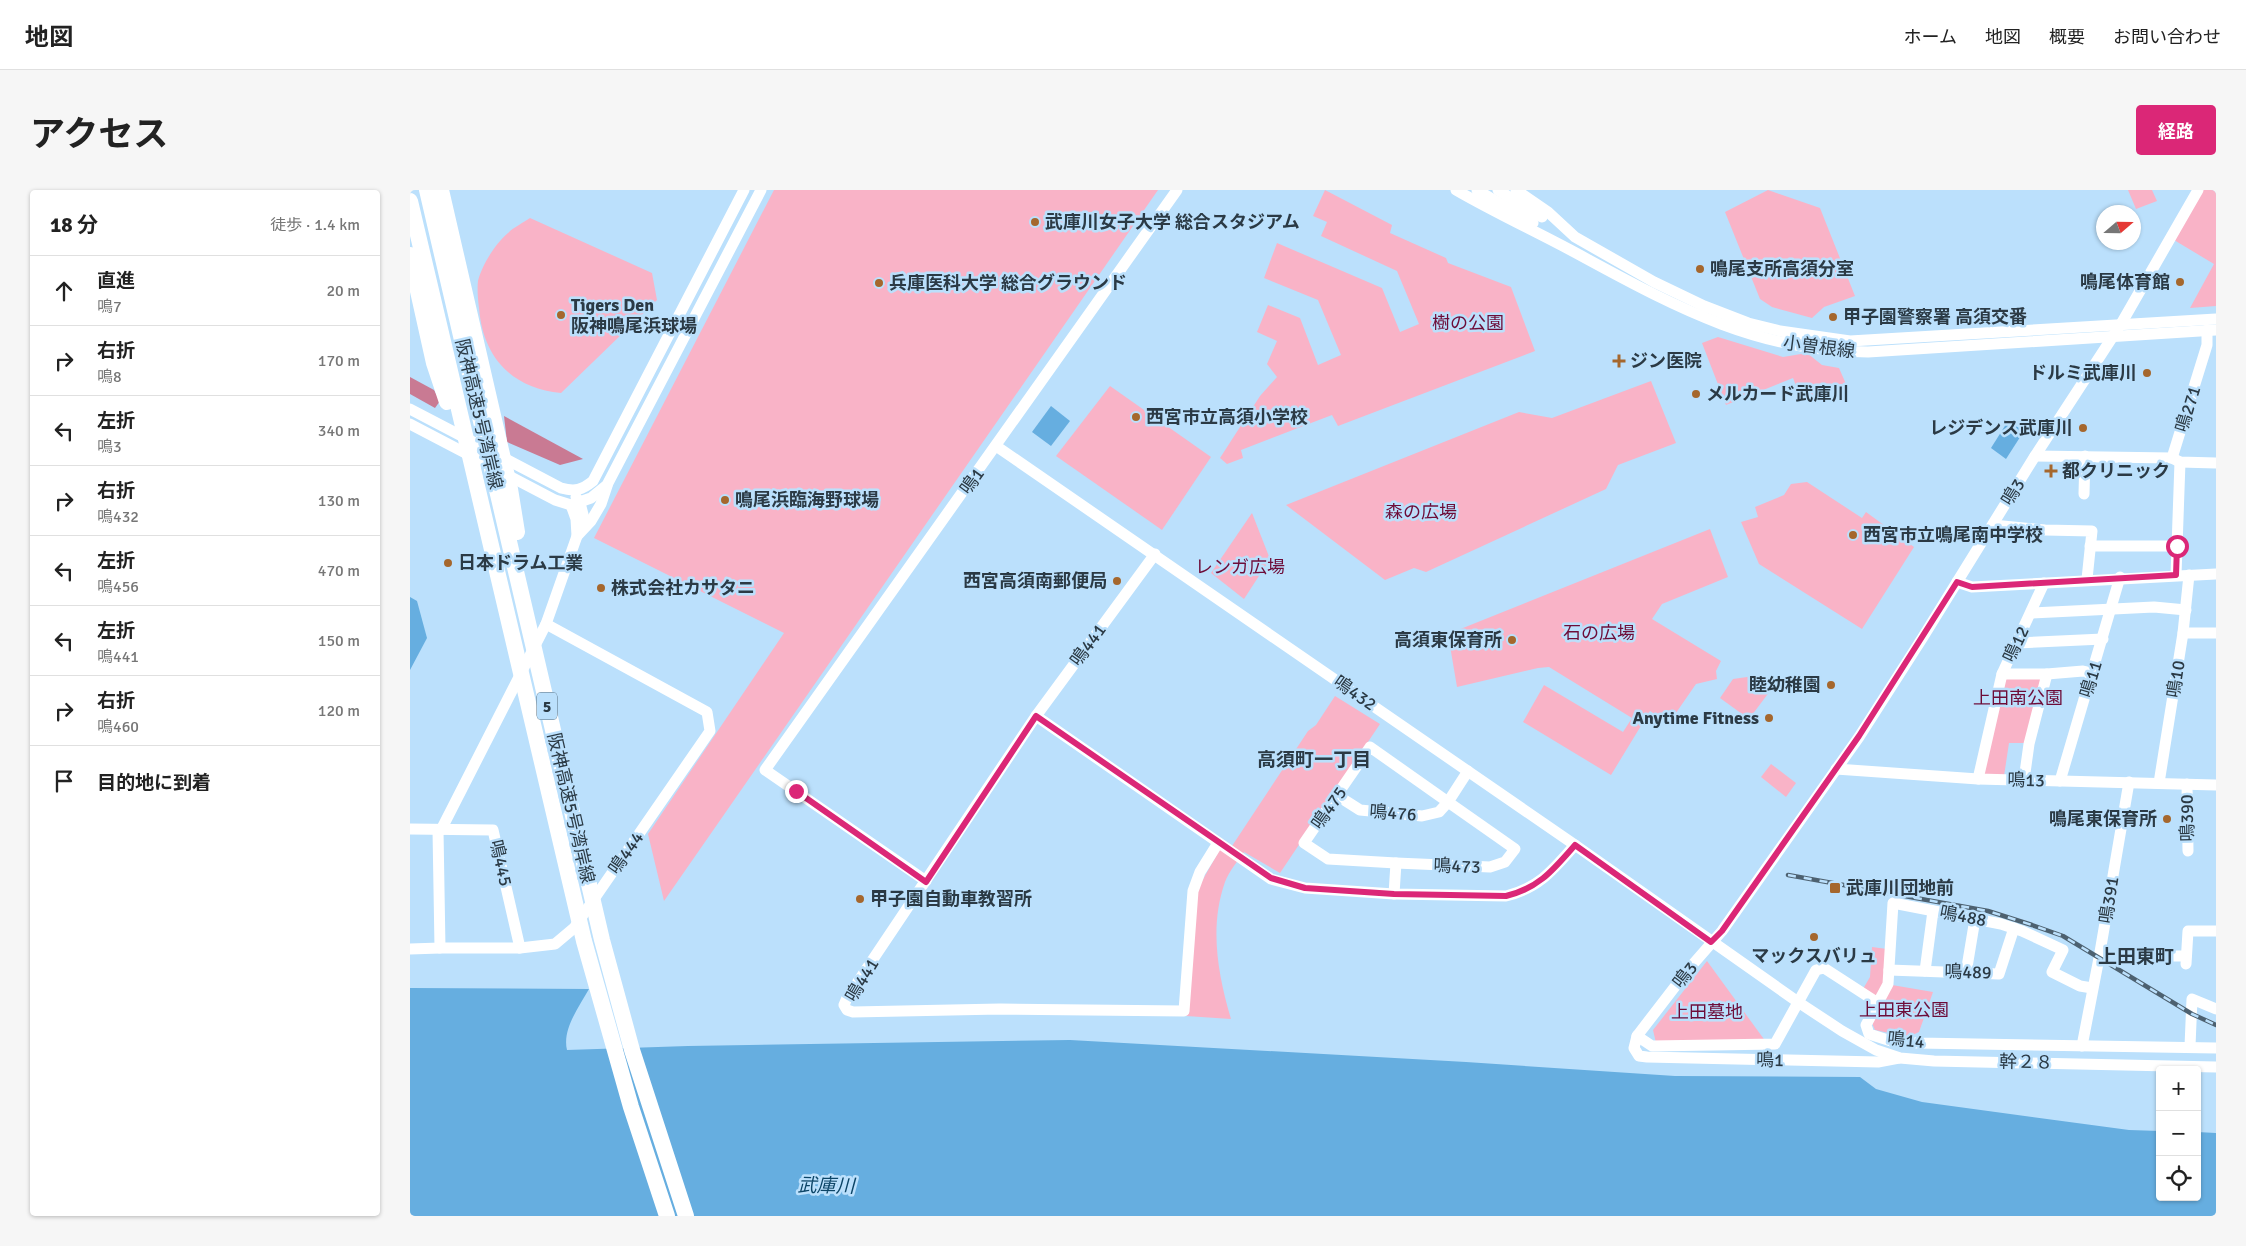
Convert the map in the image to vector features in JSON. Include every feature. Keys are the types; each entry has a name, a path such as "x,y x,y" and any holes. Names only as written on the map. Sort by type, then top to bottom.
{"highway":[{"name":"阪神高速5号湾岸線","path":"437,191 510,489 557,745 616,992 686,1216"},
{"name":"阪神高速5号湾岸線","path":"410,201 594,978 630,1107 667,1216"},
{"name":"5","path":"410,255 434,363 485,521"}],"street":[{"path":"410,409 569,490 576,491 585,488 593,481 744,190"},
{"path":"410,949 440,948 439,830 546,624 578,536 601,504 607,485 761,190"},
{"name":"鳴1","path":"926,882 765,770 1177,190"},
{"name":"小曽根線","path":"1456,190 1674,305 1757,337 1818,350 1868,352 2212,330"},
{"path":"1477,190 1587,258"},
{"path":"1498,190 1575,237"},
{"name":"小曽根線","path":"1516,190 1548,212 1575,237 1614,260 1704,306 1748,323 1822,338 1850,341 2216,319"},
{"name":"鳴3","path":"1637,1036 1711,942 1722,931 1885,696 2035,456 2121,324 2198,190"},
{"name":"鳴271","path":"2176,575 2176,460 2212,330"},
{"path":"410,424 555,500 575,504 591,498 607,485"},
{"name":"鳴432","path":"996,446 1575,845 1798,1002"},
{"path":"2035,456 2085,456 2216,463"},
{"path":"2084,494 2085,456"},
{"path":"569,490 586,526"},
{"path":"575,504 578,536"},
{"path":"1993,524 2045,530 2092,531 2087,580"},
{"path":"2090,546 2177,546"},
{"name":"鳴441","path":"1155,554 1036,716 844,1005 847,1010 1184,1010 1193,891 1200,872 1218,844"},
{"path":"1957,582 1972,587 2216,574"},
{"name":"鳴10","path":"2159,783 2183,633 2189,575"},
{"name":"鳴11","path":"2060,781 2120,578"},
{"name":"鳴12","path":"2044,583 2002,674 2047,674 2083,671 2092,673"},
{"path":"2031,613 2154,607 2186,610"},
{"name":"鳴444","path":"440,948 520,948 555,944 574,928 710,731 707,712 546,624"},
{"path":"2183,633 2216,633"},
{"path":"2017,643 2103,639"},
{"path":"1978,779 2002,674"},
{"path":"2024,780 2029,744 2047,674"},
{"path":"1036,716 1218,844 1271,878 1305,888 1394,894 1473,897 1506,896 1522,892 1547,877 1575,845"},
{"name":"鳴475","path":"1396,863 1328,859 1304,843 1370,747 1448,802"},
{"name":"鳴13","path":"1836,769 1978,779 2216,785"},
{"path":"1448,802 1468,771"},
{"name":"鳴391","path":"2082,1046 2129,782"},
{"name":"鳴390","path":"2187,784 2188,851"},
{"name":"鳴476","path":"1338,796 1360,810 1422,816 1439,812 1448,802"},
{"name":"鳴473","path":"1396,863 1490,867 1505,862 1515,849 1448,802"},
{"name":"鳴445","path":"410,829 493,830 520,948"},
{"path":"1394,894 1396,863"},
{"name":"鳴488","path":"1878,1003 1888,984 1893,903 2014,928 2063,950 2052,972 2080,986 2092,988"},
{"path":"1925,971 1933,911"},
{"path":"1966,973 1975,919"},
{"name":"鳴489","path":"1889,970 1999,974 2014,928"},
{"path":"2150,956 2186,960 2188,931 2216,931"},
{"path":"1637,1036 1652,1046 1775,1044 1816,970 1824,968 1878,1003"},
{"path":"2190,1046 2192,999 2216,1009"},
{"name":"幹２８","path":"1798,1002 1842,1032 1876,1050 1900,1058 1934,1061 2216,1067"},
{"name":"鳴14","path":"1878,1003 1866,1025 1869,1034 1891,1041 2216,1048"},
{"name":"鳴1","path":"1637,1036 1634,1048 1639,1056 1878,1062 1900,1058"}],"green space":[{"path":"774,190 1158,190 664,901 648,834 784,633 594,538"},
{"name":"樹の公園","path":"1325,190 1392,225 1390,233 1446,258 1448,263 1511,287 1535,351 1338,426 1332,415 1241,450 1243,458 1227,464 1220,458 1260,396 1277,377 1267,364 1277,341 1257,332 1268,305 1300,318 1318,365 1341,355 1318,300 1264,278 1277,243 1382,288 1400,332 1419,324 1397,271 1321,236 1327,222 1313,216"},
{"path":"1768,190 1820,208 1855,296 1824,307 1812,318 1772,307 1760,299 1725,212"},
{"path":"2128,190 2152,190 2157,201 2141,207 2141,205 2134,205"},
{"path":"2201,190 2216,190 2216,306 2190,308 2214,264 2174,240"},
{"name":"Tigers Den 阪神鳴尾浜球場","path":"530,218 652,273 657,300 561,393 543,390 514,377 494,355 486,341 482,326 478,281 483,268 503,238"},
{"path":"1718,337 1783,357 1807,353 1822,365 1839,368 1846,384 1802,401 1793,378 1726,405 1702,343"},
{"name":"森の広場","path":"1651,381 1676,443 1618,465 1606,489 1426,572 1414,568 1385,580 1286,505 1519,412 1552,418"},
{"path":"1110,386 1211,457 1162,530 1056,456"},
{"path":"1807,482 1862,518 1866,512 1914,547 1862,629 1759,564 1741,522 1758,517 1755,507 1784,495 1791,484"},
{"name":"レンガ広場","path":"1252,513 1270,559 1244,599 1211,573"},
{"name":"石の広場","path":"1710,529 1728,577 1662,604 1652,619 1721,661 1716,671 1717,679 1696,684 1669,723 1650,711 1611,775 1523,722 1544,685 1623,732 1632,718 1549,667 1457,687 1448,634"},
{"path":"1754,676 1773,687 1749,719 1720,698 1733,679"},
{"name":"上田南公園","path":"2003,676 2044,677 2026,743 2009,743 2004,776 1981,776"},
{"path":"1335,696 1380,724 1280,873 1244,852 1231,870 1220,899 1216,934 1222,985 1231,1019 1186,1016 1197,890 1224,842 1232,846 1308,731 1316,725"},
{"path":"1771,764 1796,783 1786,797 1761,777"},
{"path":"1872,947 1887,949 1885,984 1877,998 1863,989 1870,977"},
{"name":"上田墓地","path":"1707,961 1766,1042 1656,1043 1653,1030"},
{"name":"上田東公園","path":"1892,985 1933,992 1919,1032 1908,1037 1875,1030 1872,1023"}],"shaded area":[{"path":"410,377 434,390 440,401 435,408 410,394"},
{"path":"504,416 583,459 560,465 507,442"}],"water":[{"path":"1051,406 1070,421 1051,446 1032,432"},
{"path":"2008,421 2024,431 2006,459 1991,448"},
{"path":"410,597 417,601 427,638 410,670"},
{"name":"武庫川","path":"410,988 589,989 569,1026 566,1042 567,1050 688,1046 1070,1040 1466,1062 1675,1076 1860,1077 1876,1089 1922,1102 2129,1130 2156,1131 2156,1201 2201,1201 2201,1132 2216,1133 2216,1216 410,1216"}],"railway":[{"path":"1788,875 1988,911 2032,925 2063,936 2192,1014 2216,1025"}],"place":[{"name":"武庫川女子大学 総合スタジアム","path":"1035,222"},
{"name":"鳴尾支所高須分室","path":"1700,269"},
{"name":"鳴尾体育館","path":"2180,282"},
{"name":"兵庫医科大学 総合グラウンド","path":"879,283"},
{"name":"Tigers Den 阪神鳴尾浜球場","path":"561,315"},
{"name":"甲子園警察署 高須交番","path":"1833,317"},
{"name":"ジン医院","path":"1619,361"},
{"name":"ドルミ武庫川","path":"2147,373"},
{"name":"メルカード武庫川","path":"1696,394"},
{"name":"西宮市立高須小学校","path":"1136,417"},
{"name":"レジデンス武庫川","path":"2083,428"},
{"name":"都クリニック","path":"2051,471"},
{"name":"鳴尾浜臨海野球場","path":"725,500"},
{"name":"西宮市立鳴尾南中学校","path":"1853,535"},
{"name":"日本ドラム工業","path":"448,563"},
{"name":"西宮高須南郵便局","path":"1117,581"},
{"name":"株式会社カサタニ","path":"601,588"},
{"name":"高須東保育所","path":"1512,640"},
{"name":"睦幼稚園","path":"1831,685"},
{"name":"Anytime Fitness","path":"1769,718"},
{"name":"鳴尾東保育所","path":"2167,819"},
{"name":"武庫川団地前","path":"1835,888"},
{"name":"甲子園自動車教習所","path":"860,899"},
{"name":"マックスバリュ","path":"1814,937"}],"district":[{"name":"高須町一丁目","path":"1314,759"},
{"name":"上田東町","path":"2136,956"}],"route":[{"path":"796,791 926,882 1036,716 1218,844 1271,878 1305,888 1394,894 1473,897 1506,896 1522,892 1547,877 1575,845 1711,942 1722,931 1859,736 1924,637 1957,582 1972,587 2176,575 2177,546"}]}
